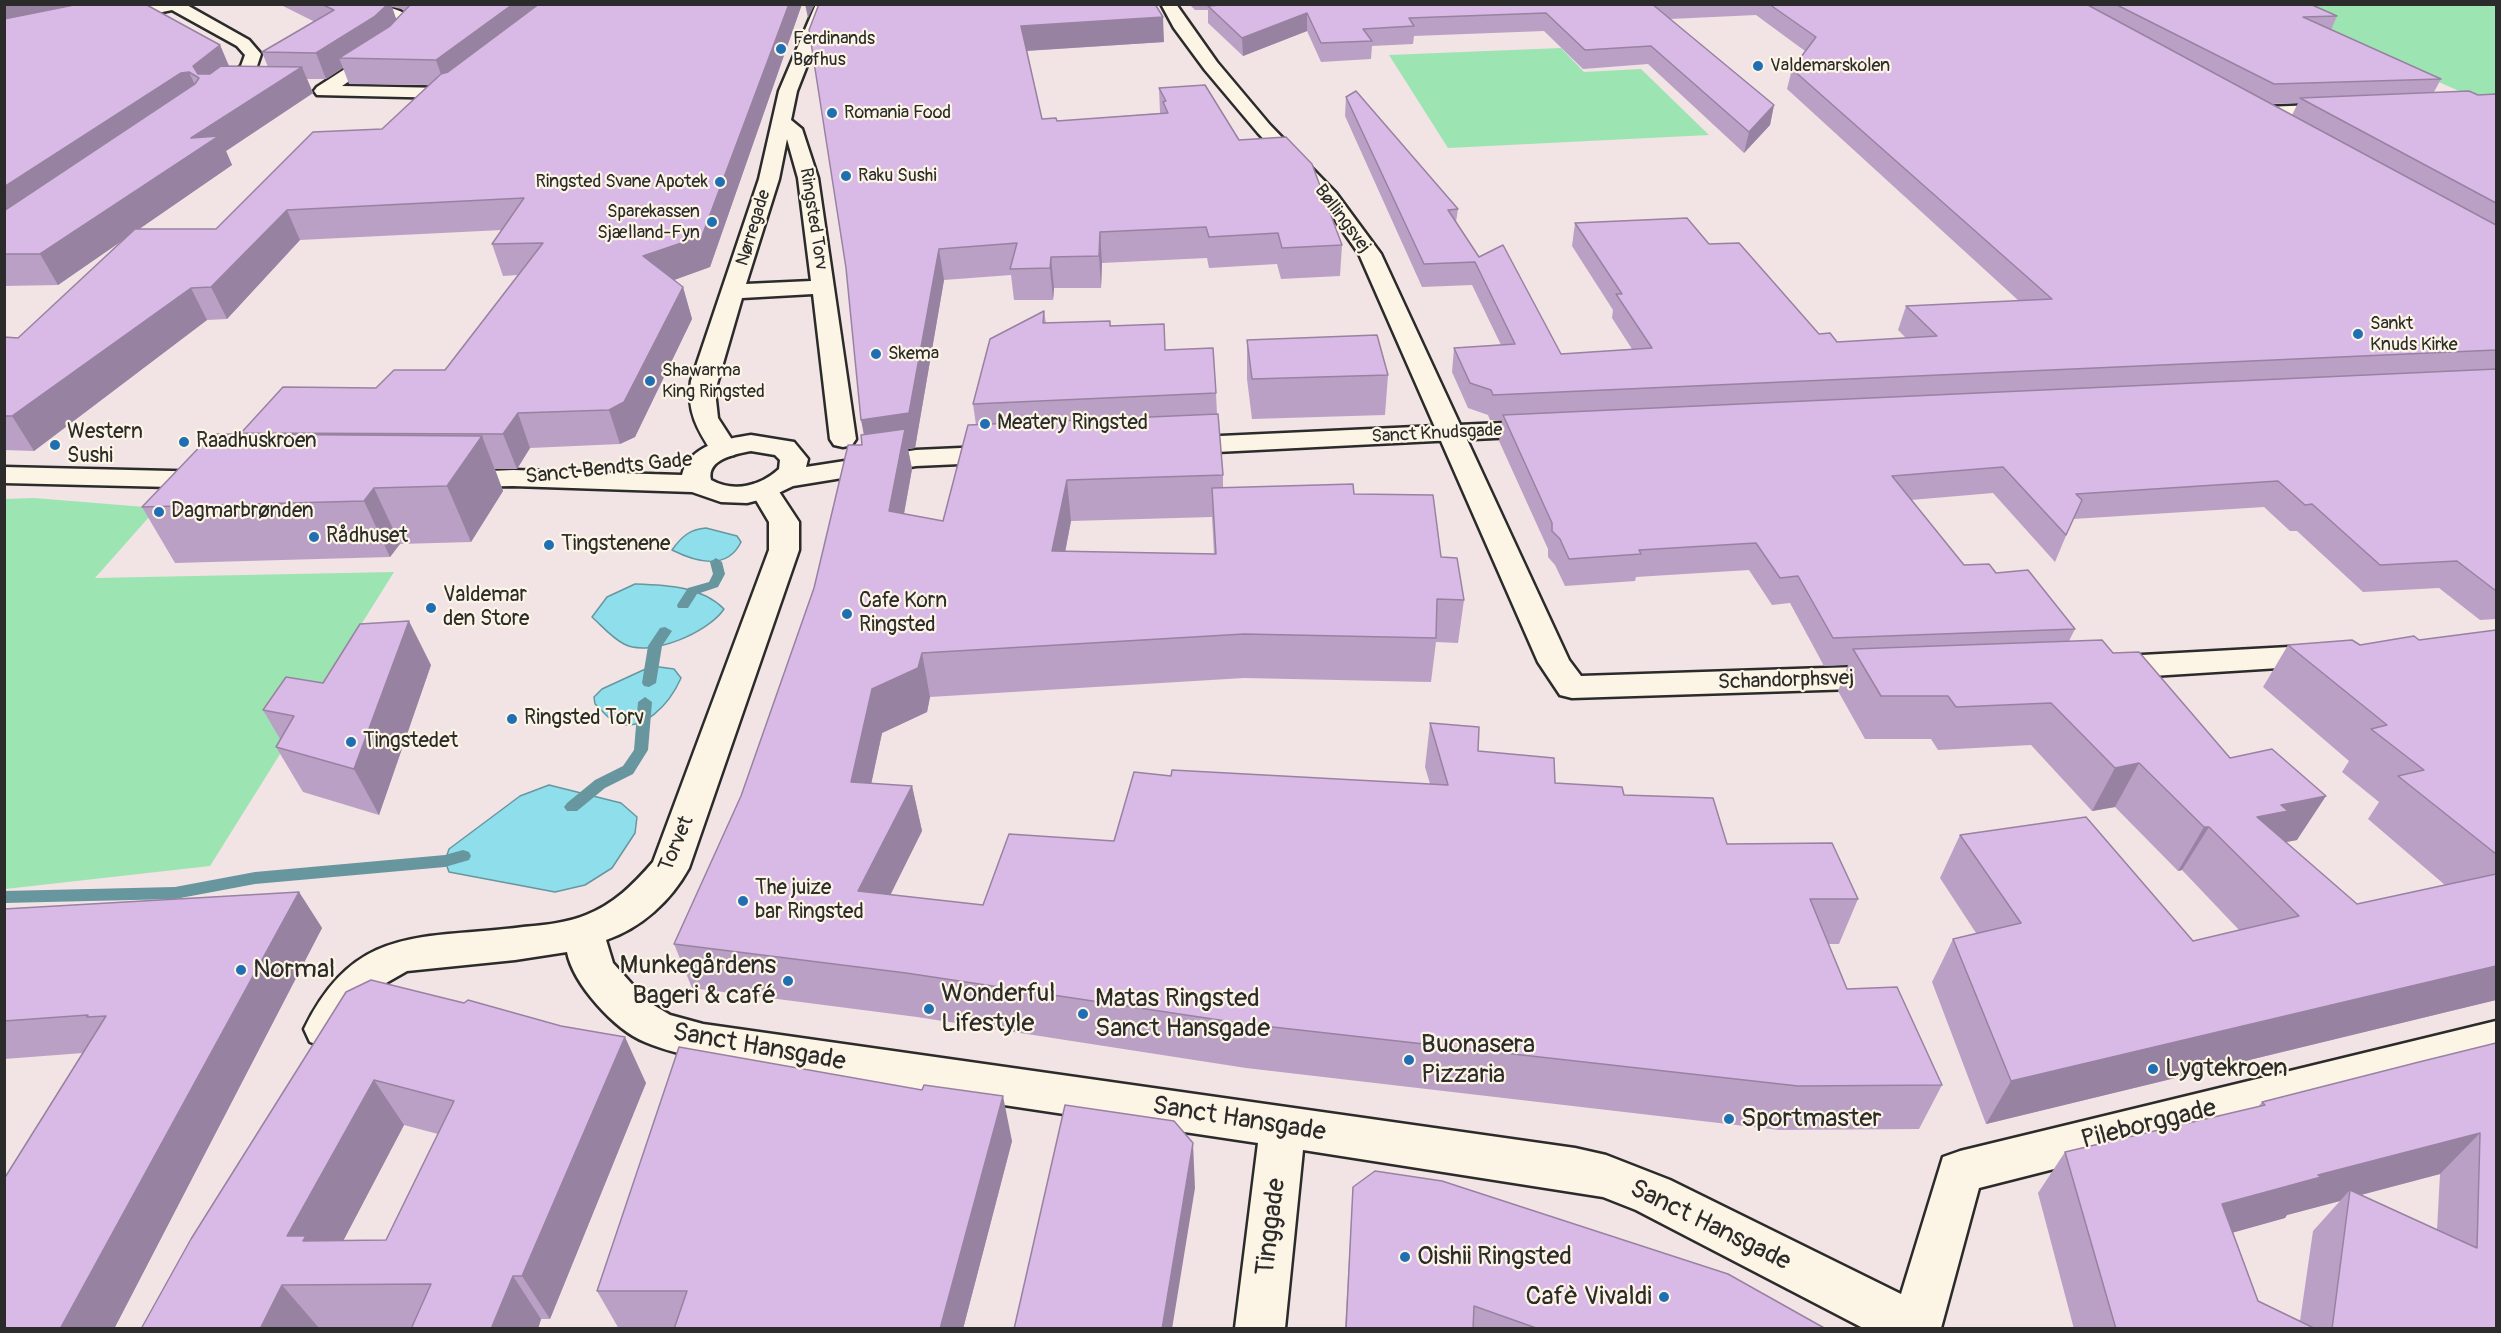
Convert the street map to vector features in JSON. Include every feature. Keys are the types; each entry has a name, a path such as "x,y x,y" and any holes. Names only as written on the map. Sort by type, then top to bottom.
{"street":[{"path":"367,4 408,22 411,27 391,46 323,91 450,93 474,74"},
{"name":"Nørregade","path":"709,464 701,394 709,362 770,179 788,91 824,4"},
{"path":"95,21 175,5 243,43 253,54 249,68 222,90 252,85"},
{"name":"Bøllingsvej","path":"1182,13 1211,66 1264,129 1329,197 1370,255 1451,434"},
{"path":"309,86 332,86"},
{"path":"2232,97 2292,129"},
{"path":"2262,112 2354,108"},
{"name":"Ringsted Torv","path":"783,123 793,129 808,176 823,287 834,400 843,440"},
{"name":"Ringsted Torv","path":"734,292 823,287"},
{"name":"Sanct Knudsgade","path":"1154,447 1572,427"},
{"name":"Schandorphsvej","path":"1451,434 1554,662 1572,687 1918,676"},
{"path":"781,474 784,448 763,443 709,464 717,494 732,495 781,474 878,466 916,458 1035,453"},
{"name":"Sanct Bendts Gade","path":"426,480 513,478 709,464"},
{"name":"Torvet","path":"303,1069 346,993 370,972 395,958 554,940 584,933 633,910 656,889 670,868 774,586 784,550 781,474"},
{"path":"4,475 237,480"},
{"path":"2071,670 2359,653"},
{"name":"Sanct Hansgade","path":"584,933 589,958 598,975 632,1013 658,1029 703,1042 1575,1169 1606,1176 1653,1195 1915,1329"},
{"name":"Pileborggade","path":"1915,1329 1960,1172 2496,1039"},
{"name":"Tinggade","path":"1260,1329 1283,1126"}],"green space":[{"path":"2262,5 2496,5 2496,107"},
{"path":"1561,48 1584,72 1641,69 1709,135 1448,148 1389,55"},
{"path":"34,498 157,508 95,578 394,572 210,866 5,889 4,499"}],"water":[{"path":"706,528 737,536 741,542 728,557 719,560 691,558 672,550 686,534"},
{"path":"635,584 671,586 694,591 715,601 724,609 706,626 678,640 648,648 624,644 615,639 592,617 607,597"},
{"path":"652,666 674,669 681,678 663,706 644,721 623,724 612,720 595,704 594,697 602,689"},
{"path":"549,785 621,803 637,817 635,833 612,868 585,885 555,892 449,872 445,861 449,849 520,796"}],"building":[{"path":"79,4 145,4 220,45 193,66 198,74 210,74 221,66 302,67 191,138 219,136 40,254 4,254 4,211 195,84 199,78 189,72 181,73 4,187 4,19"},
{"path":"321,4 388,4 374,17 316,53 262,52 334,10"},
{"path":"411,4 513,4 436,60 339,58 390,26"},
{"path":"539,4 789,4 702,236 643,256 683,287 624,402 609,410 518,413 503,434 241,433 283,387 376,388 394,370 445,370 543,243 492,244 524,198 287,210 211,287 191,288 12,416 4,416 4,337 18,338 135,229 216,229 313,132 382,129 441,74 448,72"},
{"path":"819,4 1155,4 1163,17 1021,26 1042,119 1056,118 1057,121 1168,113 1163,102 1166,101 1159,88 1205,85 1239,140 1286,137 1312,164 1342,245 1282,248 1278,233 1209,237 1206,227 1100,232 1099,256 1051,257 1050,268 1010,269 1017,243 939,249 909,413 861,420 846,268 809,30"},
{"path":"1234,4 1652,4 1774,105 1749,132 1651,46 1585,50 1546,13 1409,18 1414,26 1363,29 1372,41 1321,43 1307,13 1242,38 1208,6"},
{"path":"1769,4 2086,4 2496,225 2496,350 1493,395 1491,390 1470,383 1454,348 1515,344 1475,262 1424,264 1346,97 1356,91 1458,209 1448,210 1479,257 1503,245 1561,354 1652,348 1616,294 1622,294 1575,223 1687,218 1709,244 1739,243 1819,334 1830,333 1837,342 1937,336 1906,306 2052,299 1792,69 1816,37"},
{"path":"2115,4 2310,4 2337,16 2303,17 2441,79 2274,84"},
{"path":"2469,91 2478,95 2496,94 2496,203 2300,98"},
{"path":"1044,311 1043,323 1110,321 1110,326 1164,324 1165,350 1213,348 1216,393 973,404 990,339"},
{"path":"1377,335 1388,375 1252,379 1247,340"},
{"path":"2496,369 2496,591 2457,561 2380,565 2312,504 2305,505 2278,481 2076,494 2082,500 2066,535 2003,467 1892,476 1964,565 1989,564 1996,573 2028,570 2075,629 1833,638 1798,576 1780,578 1756,543 1639,550 1641,554 1569,559 1560,539 1552,531 1552,523 1503,415"},
{"path":"1218,414 1223,475 1067,480 1052,551 1216,554 1212,488 1353,484 1354,494 1433,495 1441,557 1457,558 1464,600 1437,599 1436,638 1244,634 922,653 918,668 872,689 851,782 912,786 858,891 983,905 1009,834 1114,841 1134,772 1171,776 1172,770 1448,785 1430,723 1479,727 1478,751 1554,758 1555,783 1622,787 1624,795 1713,798 1727,844 1832,843 1858,899 1810,899 1847,989 1897,987 1942,1085 1798,1086 1246,1024 906,973 674,944 741,796 814,588 848,445 862,445 861,435 905,429 889,511 943,521 968,425"},
{"path":"212,434 482,436 447,486 374,488 364,501 142,507"},
{"path":"409,621 354,769 276,747 294,716 263,710 286,677 323,683 360,624"},
{"path":"2496,630 2496,854 2398,776 2424,770 2371,729 2387,725 2288,645 2352,640 2360,645 2414,636 2419,640"},
{"path":"2102,640 2113,653 2139,652 2230,758 2272,749 2326,796 2281,805 2288,811 2257,817 2357,904 2496,874 2496,966 2011,1081 1953,939 2021,923 1960,835 2086,817 2193,941 2299,916 2209,827 2204,827 2139,763 2115,768 2051,703 1956,707 1948,696 1881,696 1853,649"},
{"path":"299,892 60,1329 4,1329 4,1179 106,1016 87,1017 88,1015 4,1021 4,909"},
{"path":"371,980 464,1003 468,1000 561,1026 625,1037 522,1276 513,1276 491,1329 411,1329 431,1284 282,1285 260,1329 141,1329 191,1239 346,992","holes":["374,1080 454,1101 386,1240 303,1241 306,1236 287,1236"]},
{"path":"2496,1043 2496,1329 2332,1329 2350,1190 2477,1248 2480,1133 2318,1175 2321,1177 2222,1204 2258,1301 2316,1329 2116,1329 2065,1152 2265,1105 2262,1102"},
{"path":"679,1047 922,1090 924,1085 1003,1096 940,1329 674,1329 687,1291 597,1291"},
{"path":"1065,1105 1174,1121 1193,1143 1162,1329 1014,1329"},
{"path":"1375,1171 1442,1181 1728,1274 1826,1329 1539,1329 1474,1306 1473,1329 1346,1329 1353,1187"}],"waterway":[{"path":"683,605 692,591 714,584 719,574 716,562"},
{"path":"649,683 655,646 665,631"},
{"path":"572,807 600,784 628,770 641,750 645,702"},
{"path":"4,897 175,893 255,878 445,861 463,856"}],"place":[{"name":"Ferdinands Bøfhus","path":"781,49"},
{"name":"Valdemarskolen","path":"1758,66"},
{"name":"Romania Food","path":"832,113"},
{"name":"Raku Sushi","path":"846,176"},
{"name":"Ringsted Svane Apotek","path":"720,182"},
{"name":"Sparekassen Sjælland-Fyn","path":"712,222"},
{"name":"Sankt Knuds Kirke","path":"2358,334"},
{"name":"Skema","path":"876,354"},
{"name":"Shawarma King Ringsted","path":"650,381"},
{"name":"Meatery Ringsted","path":"985,424"},
{"name":"Raadhuskroen","path":"184,442"},
{"name":"Western Sushi","path":"55,445"},
{"name":"Dagmarbrønden","path":"159,512"},
{"name":"Rådhuset","path":"314,537"},
{"name":"Tingstenene","path":"549,545"},
{"name":"Valdemar den Store","path":"431,608"},
{"name":"Cafe Korn Ringsted","path":"847,614"},
{"name":"Ringsted Torv","path":"512,719"},
{"name":"Tingstedet","path":"351,742"},
{"name":"The juize bar Ringsted","path":"743,901"},
{"name":"Normal","path":"241,970"},
{"name":"Munkegårdens Bageri & café","path":"788,981"},
{"name":"Wonderful Lifestyle","path":"929,1009"},
{"name":"Matas Ringsted Sanct Hansgade","path":"1083,1014"},
{"name":"Buonasera Pizzaria","path":"1409,1060"},
{"name":"Lygtekroen","path":"2153,1069"},
{"name":"Sportmaster","path":"1729,1119"},
{"name":"Oishii Ringsted","path":"1405,1257"},
{"name":"Cafè Vivaldi","path":"1664,1297"}]}
